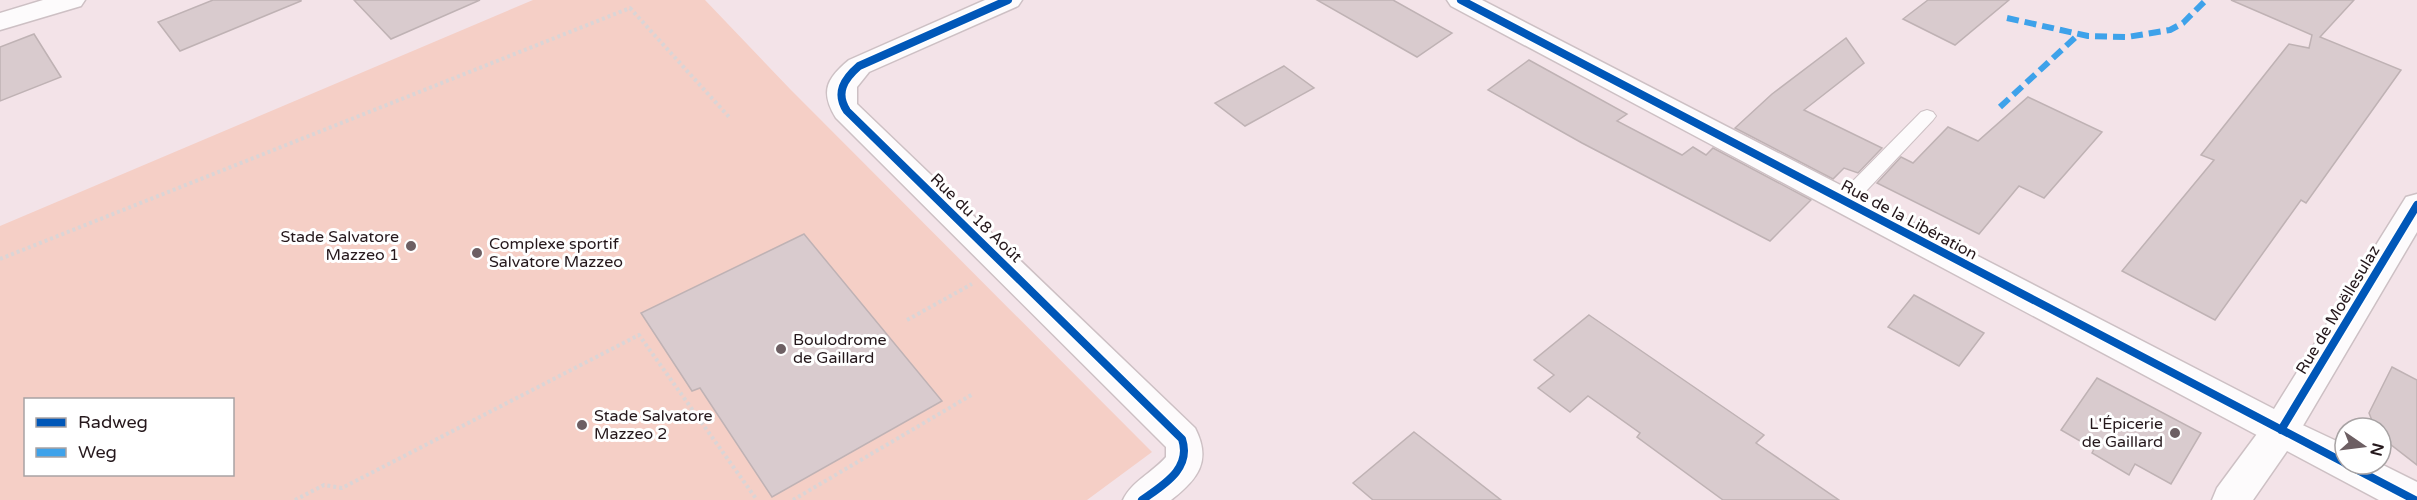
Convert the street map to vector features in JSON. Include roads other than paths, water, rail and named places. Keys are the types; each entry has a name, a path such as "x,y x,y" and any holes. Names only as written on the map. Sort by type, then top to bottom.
{"street":[{"path":"0,22 71,0"},
{"name":"Rue du 18 Août","path":"1008,0 860,66 844,82 840,94 841,100 847,111 1182,439 1185,453 1179,470 1142,500"},
{"name":"Rue de la Libération","path":"1461,0 2333,457"},
{"name":"Rue de Moëllesulaz","path":"2231,500 2281,429 2417,205"},
{"name":"Rue de la Libération","path":"2369,476 2415,500"}],"lane":[{"path":"1845,201 1927,116"}],"place":[{"name":"Stade Salvatore Mazzeo 1","path":"411,246"},
{"name":"Complexe sportif Salvatore Mazzeo","path":"477,253"},
{"name":"Boulodrome de Gaillard","path":"781,349"},
{"name":"Stade Salvatore Mazzeo 2","path":"582,425"},
{"name":"L'Épicerie de Gaillard","path":"2175,433"}]}
